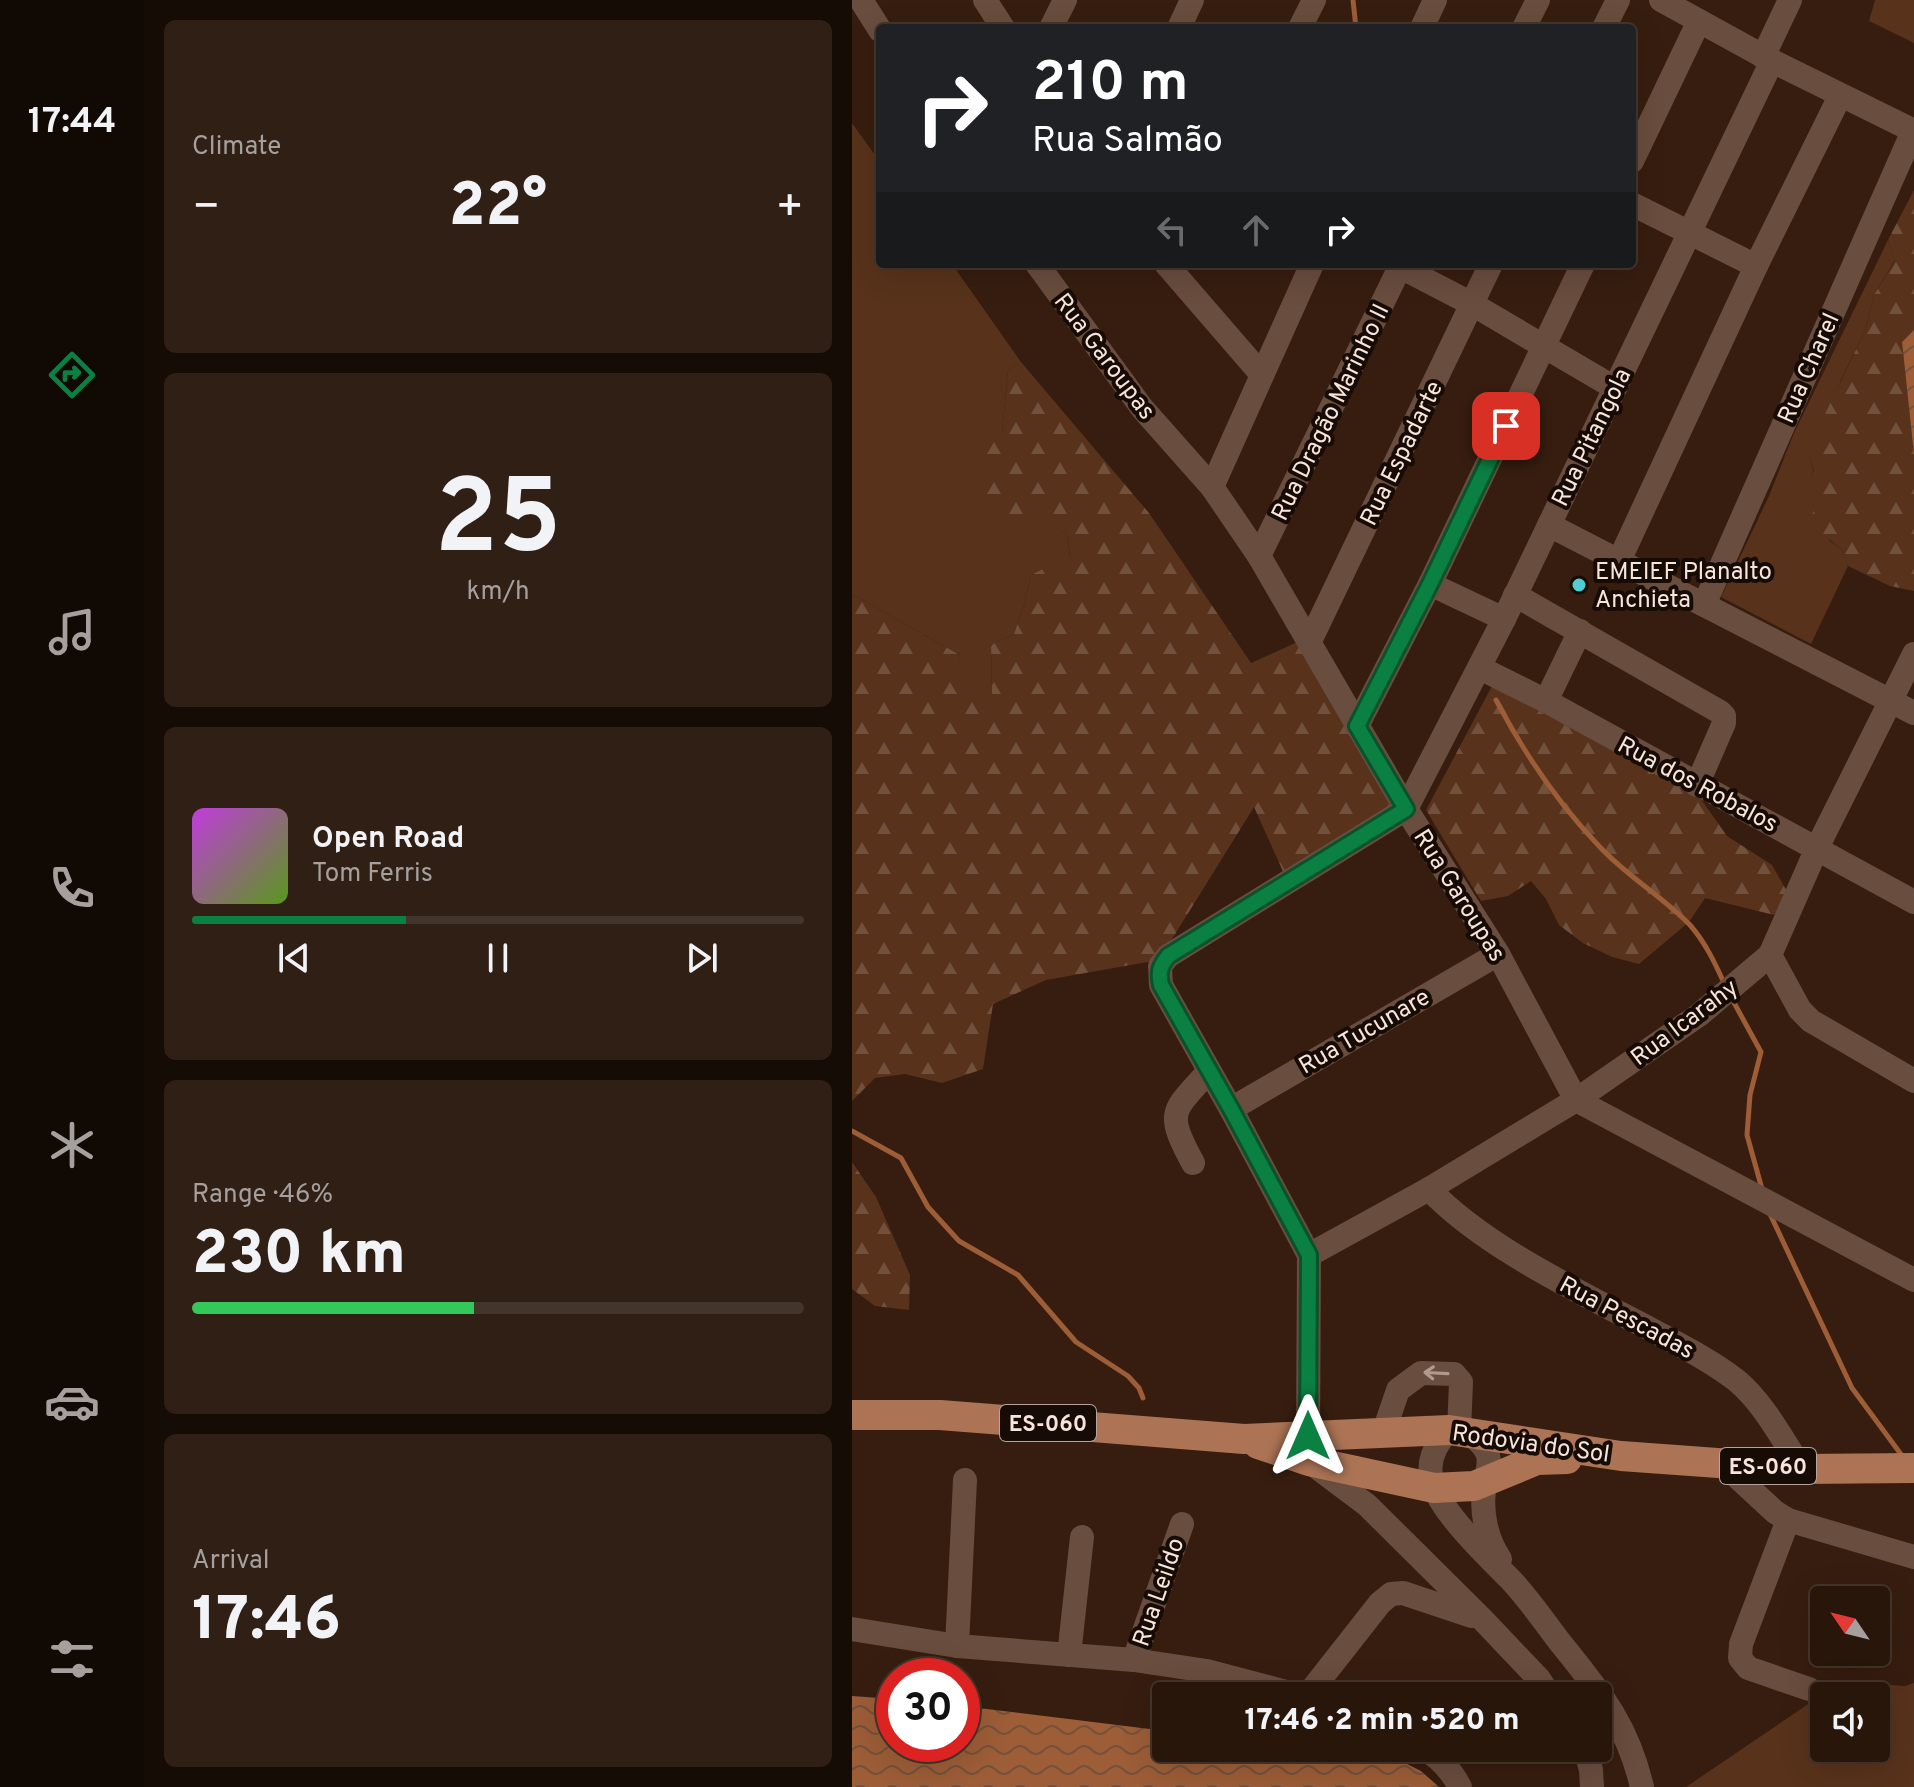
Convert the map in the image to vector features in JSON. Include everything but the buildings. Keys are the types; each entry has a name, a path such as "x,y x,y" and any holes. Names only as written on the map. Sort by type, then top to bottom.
{"main road":[{"name":"Rodovia do Sol","path":"852,1415 940,1415 1244,1439 1309,1448 1441,1499 1474,1486 1485,1496 1537,1460 1621,1456"},
{"name":"Rodovia do Sol","path":"1309,1448 1383,1434 1460,1432 1621,1456"},
{"name":"ES-060","path":"1621,1456 1802,1469 1914,1468"}],"street":[{"path":"861,0 876,24"},
{"path":"985,0 1000,24"},
{"path":"1053,24 1065,0"},
{"path":"1181,24 1192,0"},
{"path":"1302,24 1314,0"},
{"path":"1424,24 1435,0"},
{"path":"1526,24 1538,0"},
{"path":"1606,24 1618,0"},
{"path":"1661,0 1767,59 1913,131"},
{"name":"Rua Pitangola","path":"1406,809 1480,668 1689,234 1790,0"},
{"path":"1636,153 1699,21"},
{"path":"1619,561 1756,266 1840,96"},
{"name":"Rua Charel","path":"1704,605 1913,131"},
{"path":"1636,206 1756,266"},
{"name":"Rua Garoupas","path":"1040,268 1142,408 1212,487 1259,556 1406,809 1498,954 1576,1100"},
{"path":"1169,268 1262,375"},
{"path":"1212,487 1310,268"},
{"name":"Rua Dragão Marinho II","path":"1259,556 1396,268"},
{"path":"1401,268 1472,304 1615,388"},
{"name":"Rua Espadarte","path":"1310,641 1489,268"},
{"path":"1357,726 1430,584 1581,268"},
{"path":"1549,525 1914,713"},
{"path":"1430,584 1504,619"},
{"path":"1515,595 1724,716 1724,723 1697,785"},
{"path":"1546,701 1580,631"},
{"name":"Rua Icarahy","path":"1309,1255 1429,1189 1576,1100 1699,1015 1770,955 1817,848 1914,654"},
{"name":"Rua dos Robalos","path":"1480,668 1914,902"},
{"path":"1406,809 1168,956 1160,966 1161,985 1309,1255 1309,1448 1482,1619 1541,1682"},
{"name":"Rua Tucunare","path":"1231,1109 1498,954"},
{"path":"1770,955 1800,1010 1811,1021 1914,1081"},
{"path":"1193,1163 1181,1143 1174,1119 1177,1106 1209,1071"},
{"path":"1576,1100 1914,1280"},
{"name":"Rua Pescadas","path":"1429,1189 1447,1209 1540,1269 1697,1354 1736,1381 1758,1403 1802,1469"},
{"path":"1383,1434 1398,1390 1421,1373 1454,1374 1461,1382 1460,1432"},
{"path":"1460,1432 1482,1443 1489,1454 1485,1525 1495,1552 1518,1588"},
{"path":"1460,1432 1434,1450 1431,1463 1441,1499 1518,1588 1610,1705 1635,1757 1642,1787"},
{"path":"1721,1462 1775,1512 1788,1520 1914,1557"},
{"path":"957,1646 965,1480"},
{"path":"1788,1520 1741,1644 1740,1658 1748,1668 1809,1689"},
{"name":"Rua Leildo","path":"1134,1660 1182,1524"},
{"path":"1069,1655 1082,1537"},
{"path":"1315,1682 1380,1603 1391,1594 1403,1593 1482,1619"},
{"path":"852,1629 957,1646 1134,1660 1207,1671 1250,1682"},
{"path":"1442,1762 1460,1787"},
{"path":"1589,1762 1592,1787"}],"green space":[{"path":"1875,0 1914,0 1914,43 1869,21"},
{"path":"852,123 876,156 876,268 955,268 1021,362 1008,370 1002,433 1040,514 1067,535 1070,556 1031,575 1014,634 991,645 992,701 958,674 960,655 852,594"},
{"path":"1914,190 1914,330 1902,342 1914,455 1914,591 1890,586 1848,566 1841,549 1816,528 1813,515 1814,472 1810,457 1813,439 1866,329 1874,295 1895,261 1888,240"},
{"path":"1888,240 1895,260 1874,295 1866,329 1841,380 1810,457 1829,540 1841,549 1848,566 1811,644 1721,597 1769,496 1794,433"},
{"path":"1021,362 1149,513 1251,663 1304,639 1390,792 1389,809 1285,876 1254,807 1159,960 1046,980 993,1004 983,1069 942,1083 905,1074 875,1078 852,1101 852,594 960,655 959,674 992,700 991,645 1014,634 1031,575 1070,555 1067,535 1040,515 1002,516 980,492 978,447 1002,433 1008,370"},
{"path":"1492,686 1698,795 1727,836 1772,865 1789,895 1774,915 1705,898 1689,922 1639,964 1612,957 1583,943 1559,925 1546,899 1531,881 1508,896 1481,901 1426,810"},
{"path":"852,1162 876,1197 910,1275 909,1310 875,1306 852,1289"},
{"path":"1914,1683 1914,1787 1686,1787 1810,1703 1810,1762 1890,1762 1890,1685"}],"water":[{"path":"1914,330 1914,455 1902,342"},
{"path":"852,1696 876,1698 876,1762 980,1762 980,1708 1152,1729 1152,1762 1403,1762 1421,1771 1439,1787 852,1787"}],"waterway":[{"path":"1353,0 1356,24"},
{"path":"1496,700 1530,757 1569,812 1609,856 1690,925 1724,983"},
{"path":"1732,999 1761,1052 1750,1095 1747,1135 1762,1189"},
{"path":"852,1131 901,1158 928,1207 959,1241 1018,1275 1076,1342 1128,1376 1143,1398"},
{"path":"1770,1214 1852,1388 1903,1457"}],"place":[{"name":"EMEIEF Planalto Anchieta","path":"1579,585"}],"route":[{"path":"1308,1436 1309,1255 1161,985 1160,966 1168,956 1406,809 1357,726 1506,426"}]}
